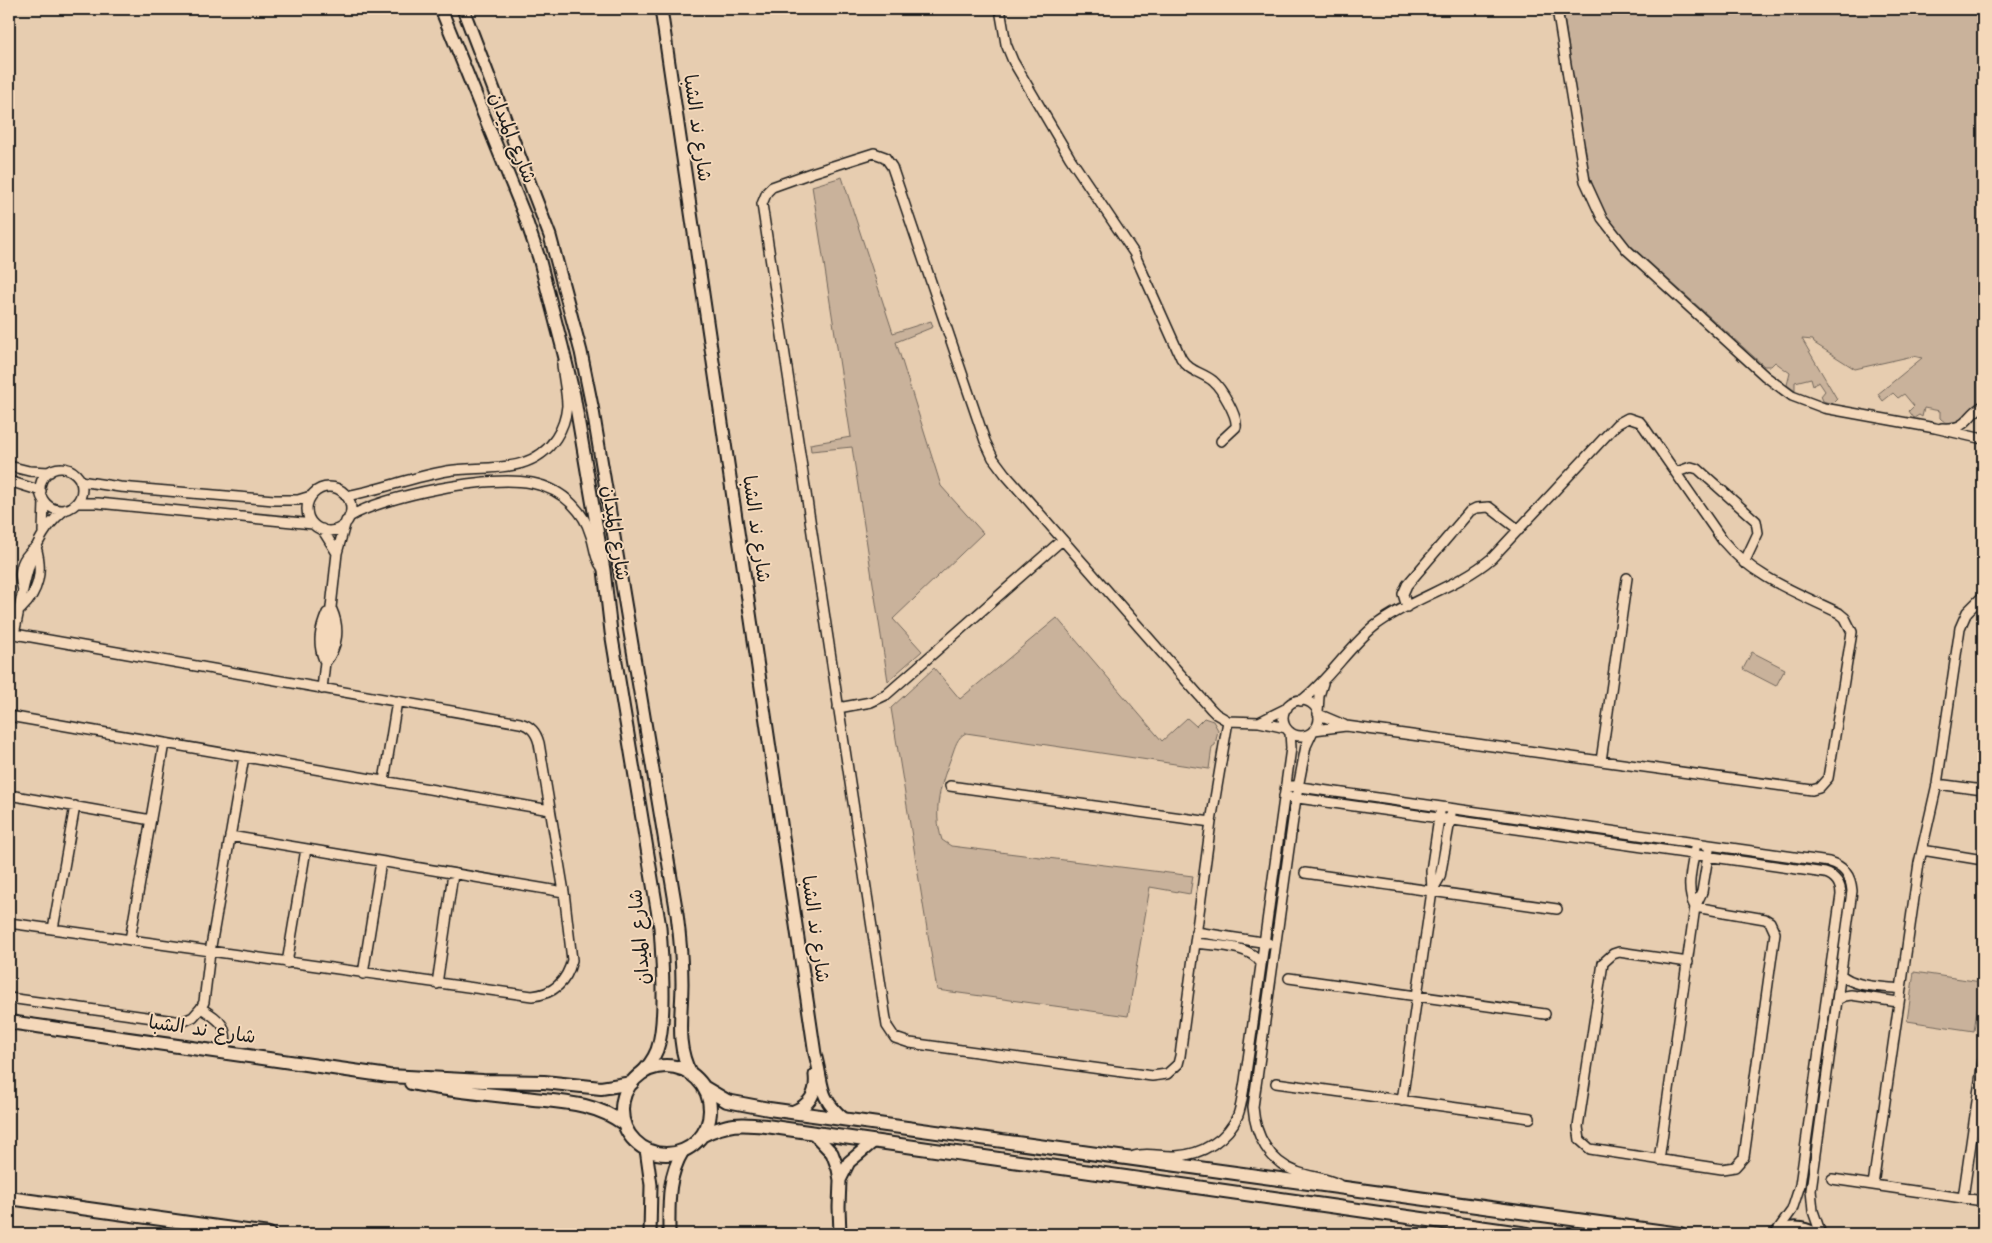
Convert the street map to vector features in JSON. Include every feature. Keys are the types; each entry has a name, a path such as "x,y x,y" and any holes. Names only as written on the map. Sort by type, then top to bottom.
{"main road":[{"name":"شارع ند الشبا","path":"9,1022 389,1076 544,1082 601,1088 616,1087 636,1079"},
{"path":"704,1088 709,1099 711,1112 709,1124 696,1143 683,1151 664,1154 646,1149 636,1143 629,1134 624,1124 623,1103 626,1092 636,1079 651,1069 665,1066 678,1068 691,1074 704,1088 727,1101 792,1112 1680,1234"},
{"name":"شارع ند الشبا","path":"389,1076 427,1086 587,1106 601,1110 624,1124"},
{"path":"703,1135 726,1125 741,1123 1528,1234"},
{"path":"9,1198 270,1234"},
{"path":"1776,1234 1791,1228 1801,1228 1816,1234"}],"street":[{"name":"شارع الميدان","path":"441,9 524,214 539,258 574,396 604,570 611,632 662,950 660,1040 652,1059 636,1079"},
{"name":"شارع الميدان","path":"463,9 541,210 581,352 593,411 677,914 682,974 680,1044 691,1074"},
{"name":"شارع ند الشبا","path":"661,9 815,1054 824,1094 833,1110 844,1119"},
{"path":"1000,9 1006,44 1012,61 1070,158 1134,253 1184,363 1193,371 1215,383 1235,416 1236,427 1220,441"},
{"path":"1557,9 1585,181 1602,218 1618,240 1764,376 1792,396 1824,408 1935,428 1983,439"},
{"path":"1228,721 1211,822 1180,1056 1174,1070 1160,1076 1152,1076 929,1046 902,1042 895,1038 886,1026 763,211 764,198 772,187 868,154 880,154 890,161 988,450 999,466 1062,540 1211,709 1228,721 1259,722 1288,730 1301,736 1314,731 1346,726 1805,790 1819,788 1824,784 1830,771 1851,640 1850,624 1839,613 1764,576 1744,563 1723,541 1677,472 1640,422 1634,419 1622,420 1484,565 1372,628 1324,680 1301,701"},
{"path":"346,496 432,474 468,469 516,466 537,457 554,441 564,420 567,398 562,370 562,346"},
{"path":"1935,428 1951,428 1962,425 1983,406"},
{"path":"9,466 29,471 50,472 65,469 75,474 80,481 81,494 77,503"},
{"path":"1677,472 1691,467 1698,469 1756,521 1758,533 1744,563"},
{"path":"9,923 363,974 532,996 540,995 556,988 566,976 572,960 564,892 538,737 531,728 520,723 12,634 36,547 42,532 44,501 41,491 43,480 50,472"},
{"path":"9,481 41,491"},
{"path":"80,481 120,487 274,500 298,500 311,496 319,489 329,487 339,490 346,496 350,508 337,553 322,688"},
{"path":"322,529 333,530 347,519 367,508 436,490 475,484 533,483 558,493 578,510 587,525 595,556 604,570"},
{"path":"311,496 307,510 314,524"},
{"path":"44,501 52,507 66,509"},
{"path":"42,532 66,509 77,503 126,505 314,524 322,529 337,553"},
{"path":"1407,607 1403,594 1407,585 1470,512 1482,506 1489,507 1519,530"},
{"path":"838,708 871,702 886,695 1062,540"},
{"path":"20,610 31,597 38,581 40,564 36,547"},
{"path":"1600,761 1627,578"},
{"path":"1873,1185 1900,989 1922,850 1937,784 1961,622 1967,612 1983,596"},
{"path":"1324,680 1319,696 1318,723 1306,750 1296,798 1254,1098 1255,1123 1261,1139 1271,1154 1284,1165 1297,1172 1325,1178 1347,1189"},
{"path":"384,781 396,701"},
{"path":"1259,722 1295,702 1301,701 1311,704 1318,713 1346,726"},
{"path":"1129,1157 1148,1154 1176,1156 1192,1153 1214,1143 1233,1124 1240,1108 1291,748 1288,730 1283,718 1287,708"},
{"path":"9,716 550,810"},
{"path":"130,940 164,743"},
{"path":"9,998 182,1022 193,1017 201,1008 205,996 210,952 244,757"},
{"path":"1937,784 1983,790"},
{"path":"1286,785 1829,862 1842,868 1850,878 1852,891 1811,1190 1813,1211 1821,1234"},
{"path":"950,786 1211,822"},
{"path":"9,795 151,820"},
{"path":"1284,796 1828,874 1838,881 1841,890 1800,1185 1792,1210 1776,1234"},
{"path":"53,929 75,806"},
{"path":"1402,1101 1432,891 1431,871 1441,807"},
{"path":"1432,891 1440,877 1452,809"},
{"path":"230,836 564,892"},
{"path":"1695,906 1690,887 1696,844"},
{"path":"1659,1160 1695,906 1702,892 1709,845"},
{"path":"287,963 306,849"},
{"path":"1922,850 1983,860"},
{"path":"363,974 381,862"},
{"path":"1305,873 1557,909"},
{"path":"437,984 453,874"},
{"path":"1688,962 1619,952 1607,958 1603,963 1578,1127 1580,1140 1590,1149 1728,1169 1740,1162 1745,1150 1775,933 1770,922 1765,919 1695,906"},
{"path":"1196,932 1267,943 1269,948 1264,992 1267,999"},
{"path":"1195,943 1244,950 1254,955 1261,963"},
{"path":"1840,974 1856,983 1900,989"},
{"path":"1289,978 1545,1014"},
{"path":"1837,1000 1852,995 1898,1002"},
{"path":"201,1008 217,1018 224,1028 226,1038 225,1052"},
{"name":"شارع ند الشبا","path":"792,1112 802,1108 812,1097 816,1082 815,1054"},
{"path":"1964,1198 1983,1060"},
{"path":"1276,1084 1530,1118"},
{"path":"814,1134 832,1153 840,1180 838,1207 840,1234"},
{"path":"840,1180 849,1162 873,1142"},
{"path":"646,1149 651,1184 650,1234"},
{"path":"669,1234 670,1183 672,1172 683,1151"},
{"path":"1832,1179 1983,1201"}],"shaded area":[{"path":"1563,9 1983,9 1983,403 1968,416 1957,422 1945,422 1940,418 1940,411 1924,408 1922,417 1919,415 1914,418 1909,411 1914,406 1904,394 1898,398 1893,393 1883,401 1878,394 1922,358 1913,356 1855,369 1814,343 1813,340 1802,339 1837,399 1832,404 1823,401 1821,396 1825,391 1819,382 1813,385 1811,378 1795,382 1795,391 1787,385 1790,373 1775,362 1771,366 1764,366 1628,243 1606,216 1593,188 1585,160"},
{"path":"842,177 893,333 931,321 933,327 896,342 941,486 983,533 893,619 922,651 888,681 852,447 811,451 810,444 851,437 812,186"},
{"path":"1057,618 1162,741 1187,718 1196,726 1204,718 1213,721 1218,730 1215,745 1212,747 1209,769 966,733 957,742 941,786 938,807 939,829 942,840 951,846 1193,876 1190,894 1150,887 1128,1016 937,990 891,708 934,668 960,699"},
{"path":"1752,652 1785,669 1776,686 1743,669"},
{"path":"1914,972 1981,982 1974,1031 1907,1021"}]}
